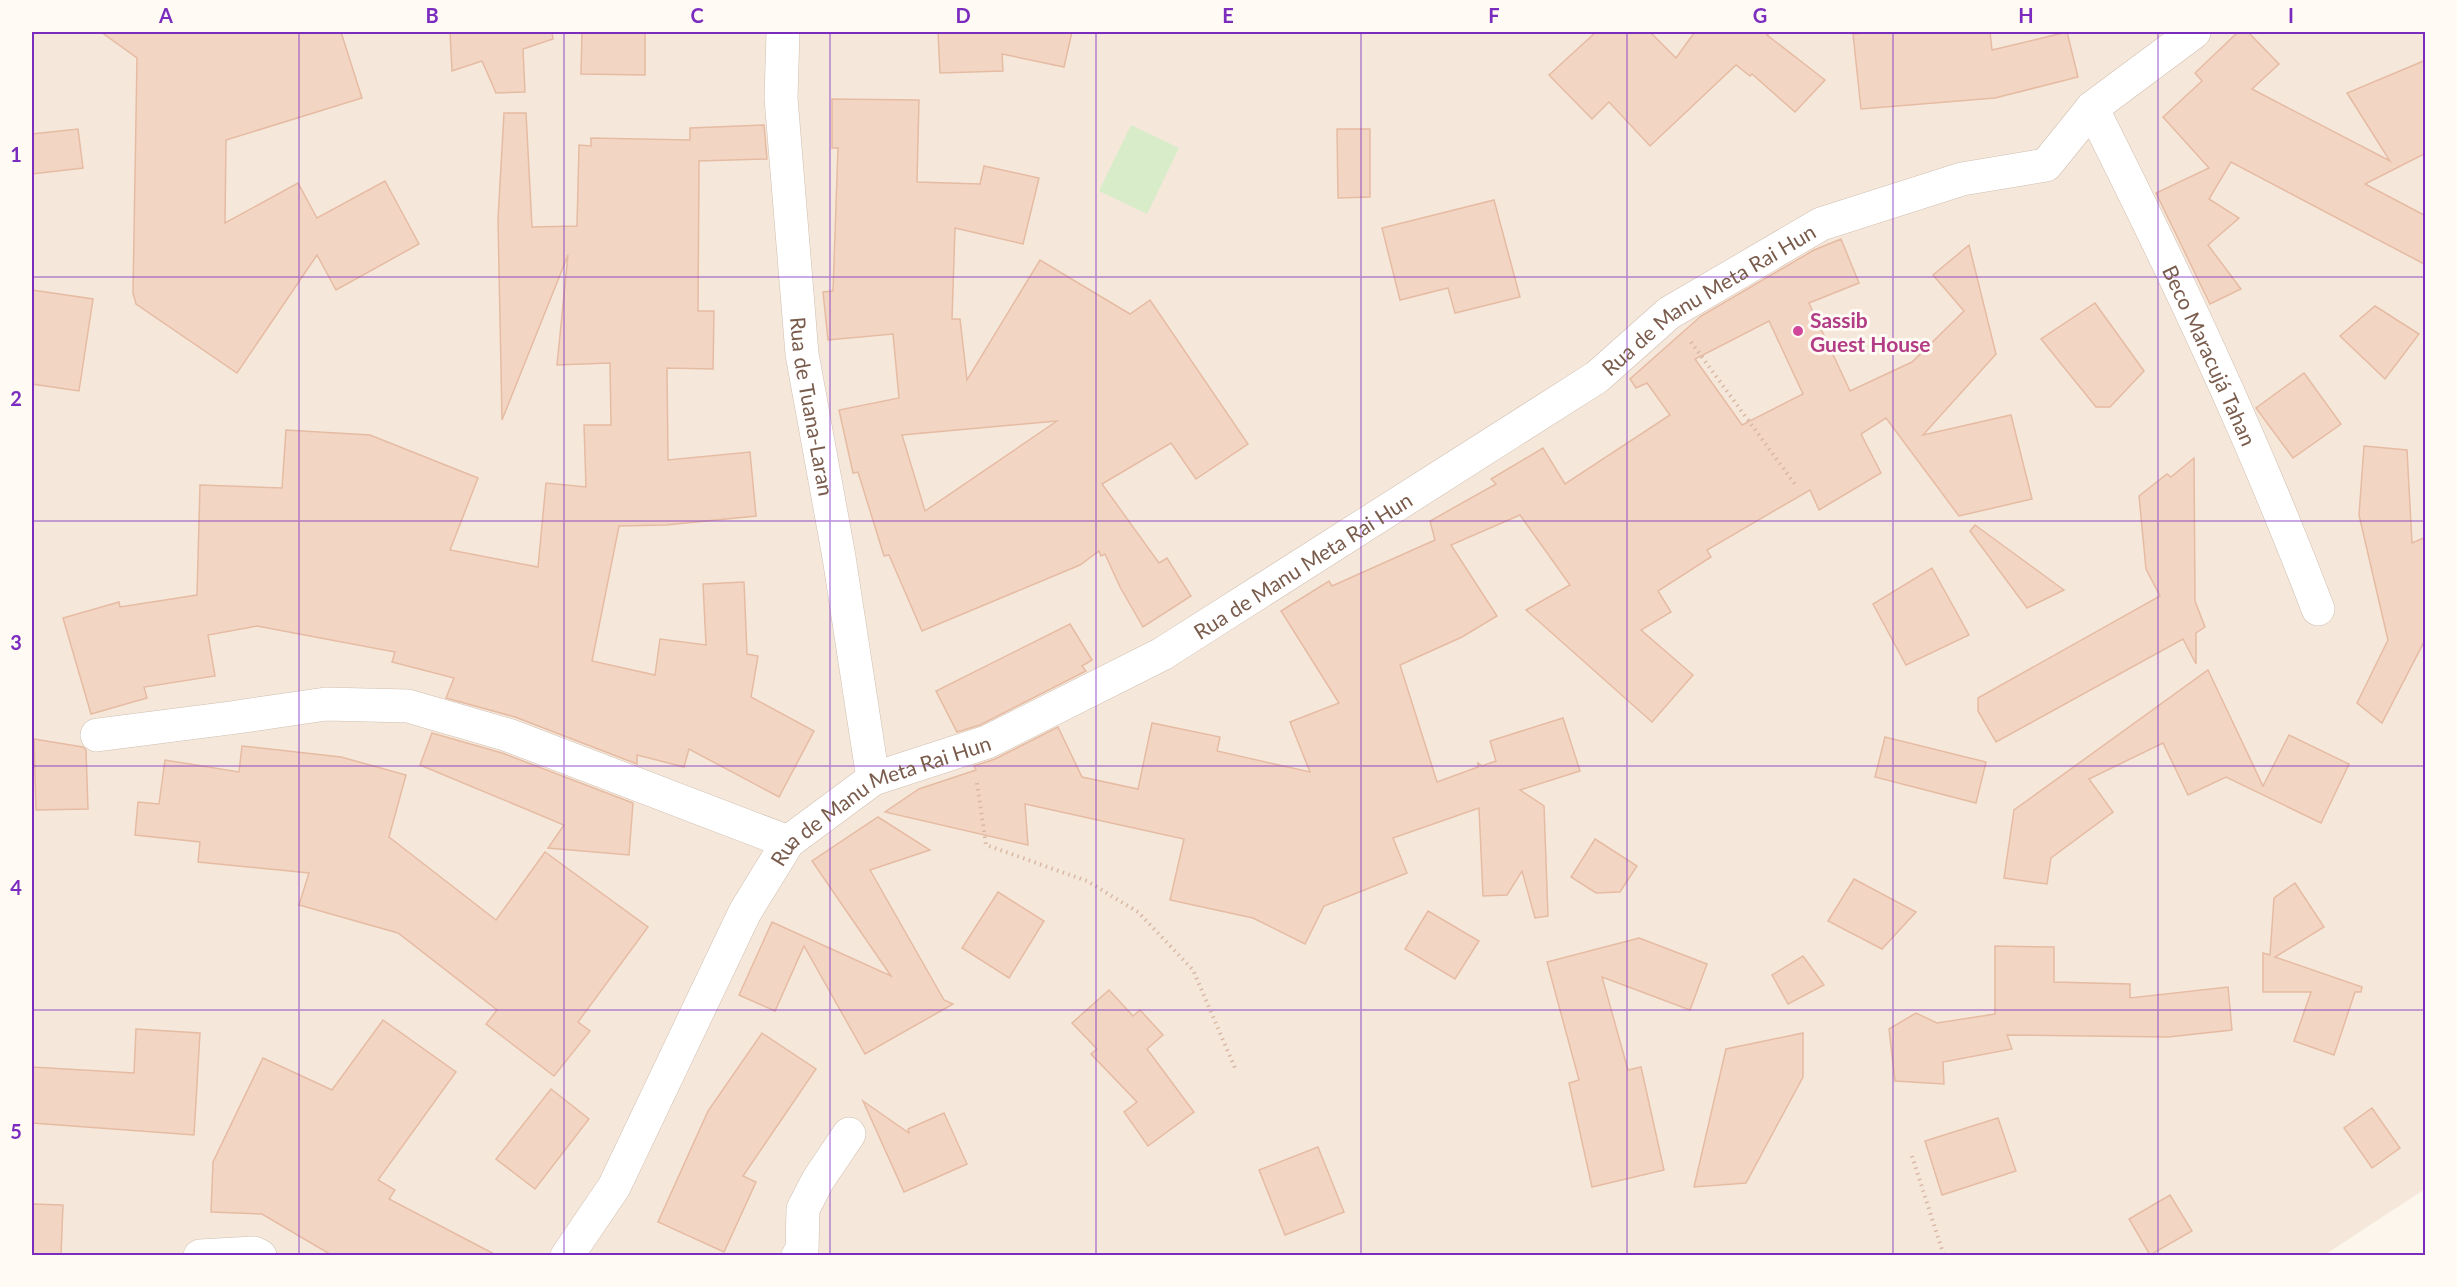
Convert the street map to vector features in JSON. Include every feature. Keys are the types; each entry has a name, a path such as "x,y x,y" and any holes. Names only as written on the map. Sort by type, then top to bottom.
{"street":[{"name":"Rua de Tuana-Laran","path":"783,32 781,98 802,354 839,557 873,779"},
{"name":"Rua de Manu Meta Rai Hun","path":"567,1256 614,1187 745,912 788,842 873,779 987,742 1162,654 1597,377 1669,313 1821,224 1962,179 2046,165 2092,108 2194,32"},
{"name":"Beco Maracujá Tahan","path":"2092,108 2146,216 2227,390 2295,548 2318,609"},
{"path":"97,735 326,704 408,706 508,735 788,842"},
{"path":"798,1256 802,1250 803,1209 818,1180 849,1134"},
{"path":"200,1256 254,1253 260,1256"}],"path":[{"path":"1669,313 1797,488"},
{"path":"972,747 986,845 1087,881 1138,912 1193,970 1234,1068"},
{"path":"1912,1156 1944,1256"}],"shaded area":[{"path":"32,32 2425,32 2425,1189 2323,1256 32,1255"}],"green space":[{"path":"1131,125 1179,148 1147,214 1099,191"}],"building":[{"path":"101,32 341,32 362,98 226,140 225,223 298,183 317,218 385,181 419,244 336,290 317,255 237,373 136,304 133,293 137,58"},
{"path":"450,32 552,32 553,39 523,49 525,92 496,93 482,61 452,71"},
{"path":"582,32 645,32 645,75 581,74"},
{"path":"938,32 1072,32 1064,67 1002,54 1003,71 940,73"},
{"path":"1596,32 1650,32 1676,58 1693,32 1771,32 1767,35 1825,80 1795,112 1752,74 1750,76 1736,65 1650,146 1609,102 1592,119 1549,75"},
{"path":"1990,32 1992,50 2067,32 2078,77 1995,98 1861,109 1853,34"},
{"path":"2238,32 2248,32 2279,64 2252,89 2390,161 2347,93 2426,60 2426,153 2365,184 2426,216 2426,265 2231,162 2209,199 2239,218 2208,245 2241,289 2210,304 2156,193 2209,168 2163,117 2202,81 2195,73"},
{"path":"832,99 919,100 917,182 980,184 984,166 1039,178 1023,244 955,228 952,319 960,319 967,380 1040,260 1130,314 1150,300 1248,444 1196,479 1171,443 1102,484 1159,563 1167,558 1191,596 1143,627 1120,587 1105,554 1101,556 1099,551 1080,565 922,631 889,555 884,556 858,472 853,473 839,410 899,398 893,334 828,340 823,292 833,291 838,148 832,148","holes":["1057,421 925,511 902,435"]},
{"path":"504,113 526,113 532,227 577,226 579,145 591,146 591,138 690,140 690,128 764,125 767,159 699,161 698,311 714,311 713,369 667,368 668,460 750,452 756,516 666,525 619,526 592,661 655,675 660,639 706,645 703,584 744,582 747,654 758,656 751,697 814,731 779,797 689,749 684,767 637,755 637,764 515,717 446,698 454,678 392,662 395,652 257,626 208,635 215,676 144,687 147,698 91,714 63,618 119,602 120,607 197,595 200,485 282,488 286,430 370,435 478,478 450,550 538,567 546,483 586,487 584,425 611,425 610,363 557,365 568,255 502,420 498,219"},
{"path":"78,129 83,168 32,174 32,134"},
{"path":"1337,129 1370,129 1370,197 1338,198"},
{"path":"1494,200 1520,297 1455,313 1448,288 1400,300 1382,228"},
{"path":"1841,239 1859,283 1809,303 1850,391 1912,362 1964,311 1933,275 1969,245 1996,354 1923,435 2011,415 2032,499 1959,516 1886,418 1861,434 1881,473 1819,510 1810,490 1707,550 1711,557 1658,591 1671,612 1641,630 1693,675 1652,722 1526,610 1570,585 1520,515 1451,545 1497,616 1462,637 1400,665 1437,782 1478,767 1478,763 1482,766 1496,761 1490,741 1563,718 1580,771 1520,790 1544,806 1548,916 1535,918 1522,871 1507,895 1483,896 1479,808 1393,838 1407,873 1324,906 1305,944 1253,918 1170,900 1184,839 1025,804 1028,845 885,812 919,789 976,770 974,766 995,759 1058,727 1082,777 1138,789 1152,723 1220,737 1217,751 1310,772 1290,722 1339,703 1281,611 1329,581 1332,586 1435,540 1430,521 1496,484 1491,479 1543,448 1565,484 1670,415 1647,383 1636,388 1630,379 1701,316 1814,250","holes":["1769,321 1803,394 1742,425 1695,359"]},
{"path":"32,290 93,299 79,391 32,384"},
{"path":"2095,303 2144,371 2110,407 2096,407 2041,339"},
{"path":"2375,306 2419,334 2385,379 2340,336"},
{"path":"2304,373 2341,424 2293,458 2256,408"},
{"path":"2364,446 2407,450 2412,543 2426,537 2426,638 2382,723 2357,703 2388,640 2359,515"},
{"path":"2194,458 2195,601 2205,627 2196,633 2196,664 2183,639 1996,742 1978,711 1978,698 2160,596 2146,569 2139,496 2167,474 2171,477"},
{"path":"1975,525 2064,590 2027,608 1970,531"},
{"path":"1932,568 1969,635 1906,665 1873,604"},
{"path":"1070,624 1092,660 1082,666 1086,671 980,725 957,732 936,691"},
{"path":"2208,670 2263,786 2289,735 2349,764 2321,823 2226,777 2188,795 2163,743 2089,779 2113,812 2051,858 2047,884 2004,878 2014,810"},
{"path":"432,733 502,753 633,803 629,855 548,848 564,825 420,765"},
{"path":"1885,737 1986,762 1976,803 1875,777"},
{"path":"34,739 83,747 86,750 88,809 36,810"},
{"path":"242,746 341,757 406,775 389,837 496,920 545,852 648,927 578,1022 590,1031 554,1076 486,1024 497,1010 398,933 299,905 309,873 198,862 200,842 135,835 138,802 159,804 165,760 239,772"},
{"path":"878,817 930,850 870,870 944,1000 953,1004 865,1054 804,946 775,1011 739,995 772,922 891,976 812,861"},
{"path":"1595,839 1637,866 1620,892 1596,893 1571,877"},
{"path":"1854,879 1916,912 1882,949 1828,921"},
{"path":"2295,883 2324,927 2275,957 2362,987 2361,992 2355,992 2334,1055 2294,1041 2311,992 2263,992 2263,953 2270,955 2274,898"},
{"path":"998,892 1044,921 1009,978 962,948"},
{"path":"1428,911 1479,941 1455,979 1405,949"},
{"path":"1639,938 1707,964 1690,1010 1602,977 1628,1070 1641,1067 1664,1170 1592,1187 1569,1083 1579,1080 1547,962"},
{"path":"1995,946 2054,947 2054,982 2130,984 2130,998 2228,987 2232,1030 2168,1037 2007,1035 2012,1049 1943,1062 1944,1084 1895,1081 1889,1029 1916,1013 1937,1023 1995,1014"},
{"path":"1803,956 1824,985 1788,1004 1772,975"},
{"path":"1109,990 1133,1016 1140,1010 1163,1035 1147,1049 1194,1112 1148,1146 1124,1112 1137,1102 1091,1054 1097,1049 1072,1023"},
{"path":"383,1020 456,1072 378,1180 395,1190 389,1199 498,1256 333,1256 262,1214 211,1212 213,1162 263,1058 332,1090"},
{"path":"136,1029 200,1033 194,1135 32,1123 32,1067 134,1073"},
{"path":"762,1033 816,1069 743,1176 756,1182 724,1252 658,1222 708,1111"},
{"path":"1803,1033 1803,1077 1746,1183 1694,1187 1726,1049"},
{"path":"551,1089 589,1119 535,1189 496,1159"},
{"path":"863,1101 909,1133 908,1129 944,1113 967,1164 904,1192"},
{"path":"2372,1108 2400,1148 2372,1168 2344,1128"},
{"path":"1998,1118 2016,1171 1942,1195 1925,1141"},
{"path":"1318,1147 1344,1212 1285,1235 1259,1170"},
{"path":"2170,1195 2192,1231 2150,1255 2129,1219"},
{"path":"32,1204 63,1205 61,1256 32,1256"}],"place":[{"name":"Sassib Guest House","path":"1798,331"}]}
